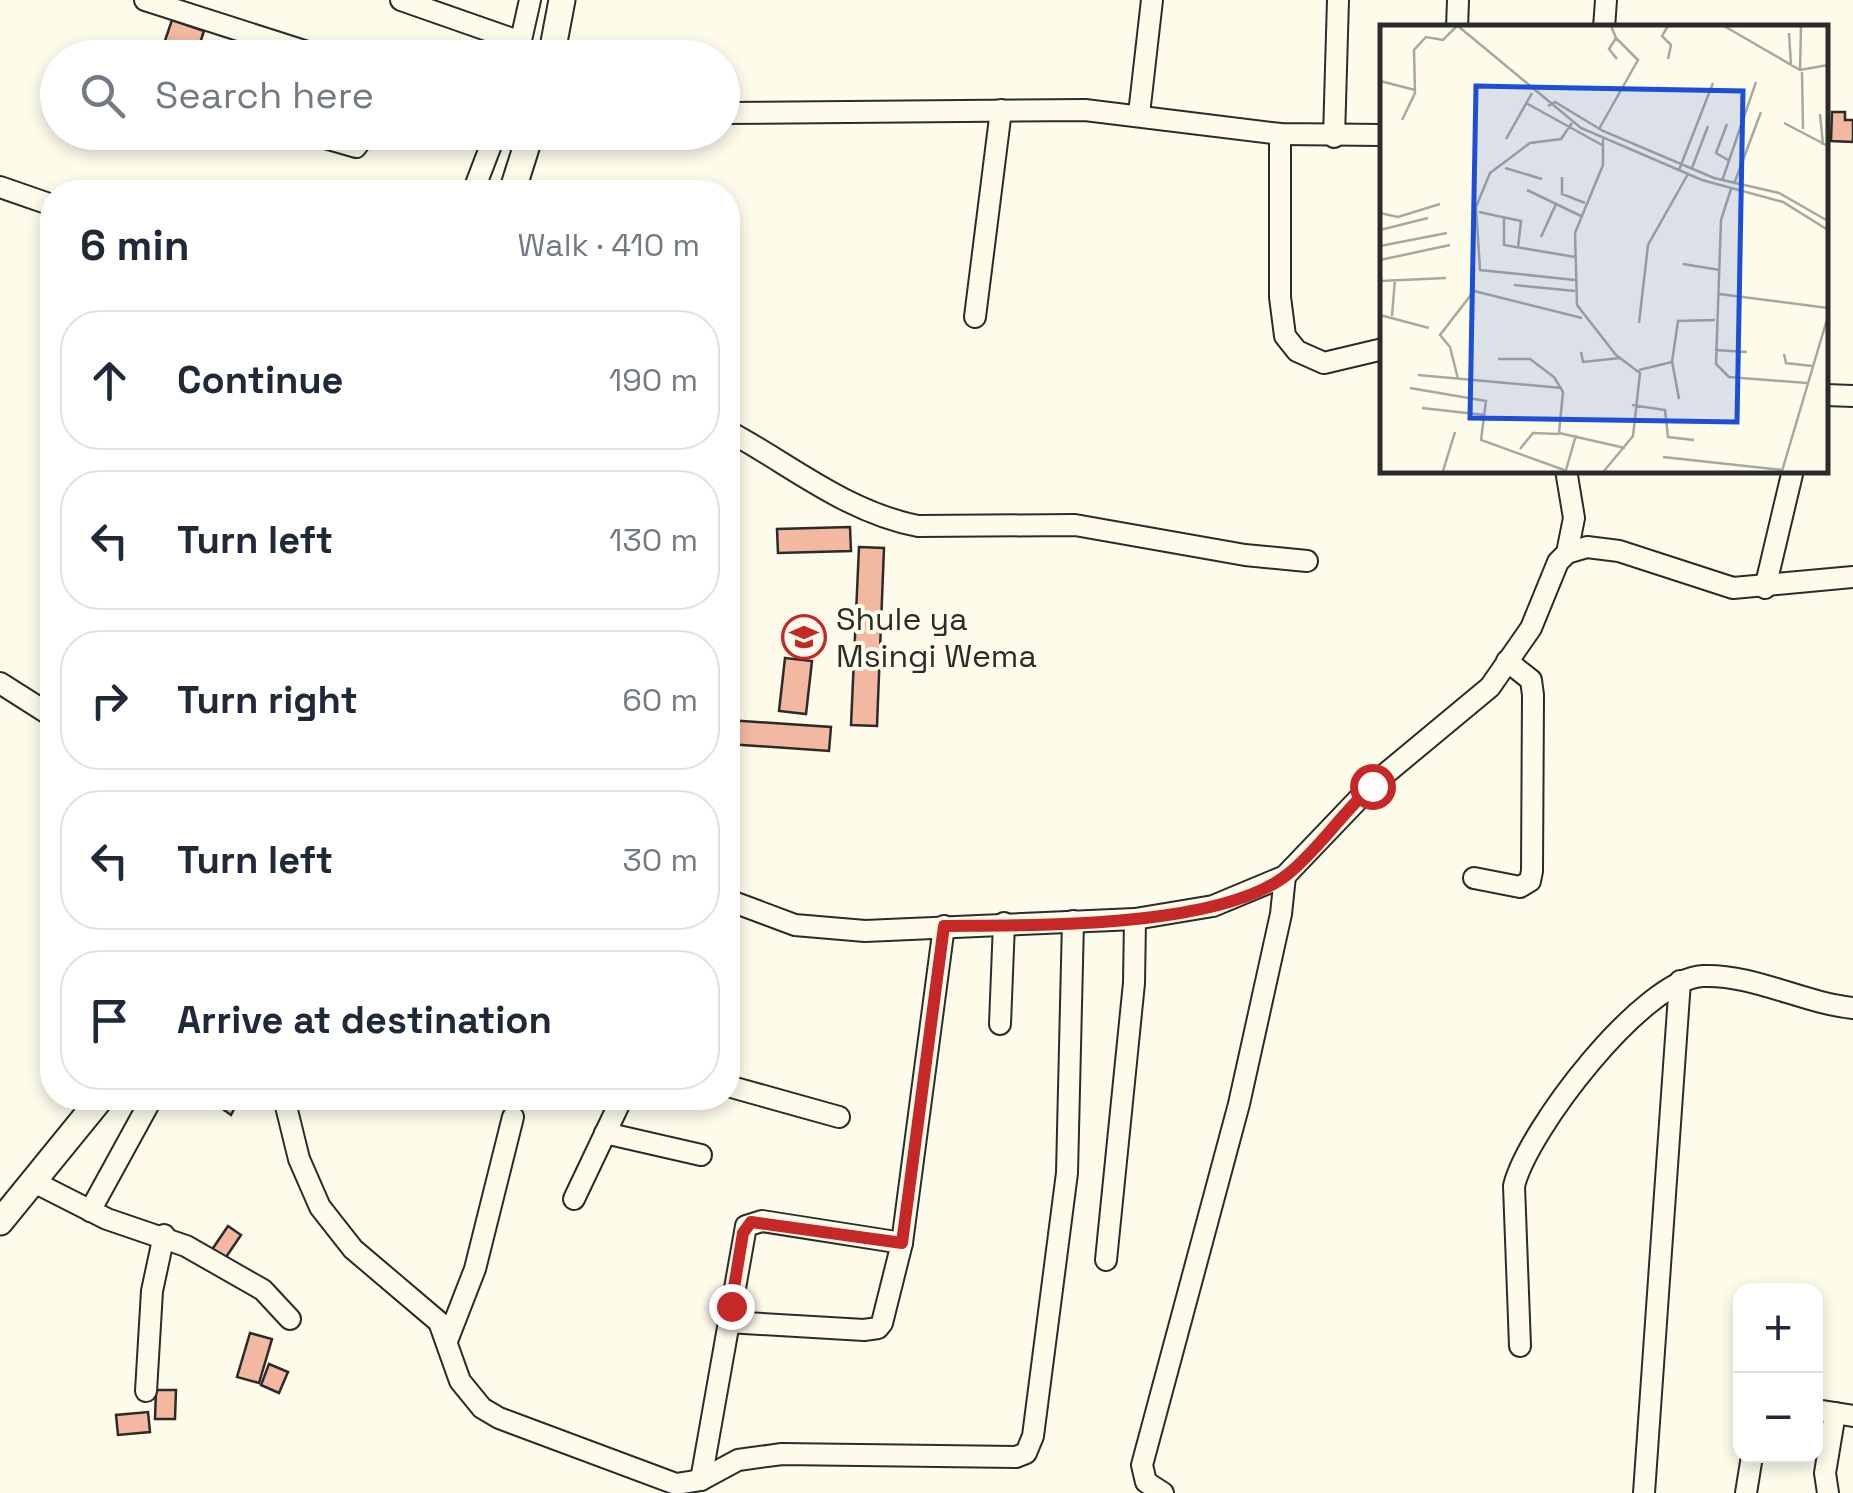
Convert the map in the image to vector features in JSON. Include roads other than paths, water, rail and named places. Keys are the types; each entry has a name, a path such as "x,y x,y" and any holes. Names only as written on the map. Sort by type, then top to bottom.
{"main road":[{"path":"554,40 562,0"},
{"path":"516,180 525,150"},
{"path":"0,1222 91,1110"}],"street":[{"path":"146,0 270,40"},
{"path":"401,0 495,40"},
{"path":"521,40 530,0"},
{"path":"1138,114 1152,0"},
{"path":"1334,137 1338,0"},
{"path":"1457,25 1458,0"},
{"path":"1604,25 1606,0"},
{"path":"975,316 1001,110"},
{"path":"740,113 1001,110 1138,114 1280,134 1380,135"},
{"path":"1280,134 1280,309 1285,336 1297,351 1324,363 1380,350"},
{"path":"477,180 489,150"},
{"path":"0,186 40,201"},
{"path":"1828,395 1853,396"},
{"path":"740,438 852,505 894,521 918,526 1074,525 1245,555 1307,561"},
{"path":"740,904 795,925 819,928 1136,918 1213,906 1286,876 1372,786 1490,687 1530,628 1558,562 1567,552 1574,518 1566,472"},
{"path":"1764,588 1793,472"},
{"path":"1567,552 1600,547 1720,584 1764,588 1853,577"},
{"path":"1474,878 1520,886 1530,881 1532,870 1533,695 1530,680 1507,661"},
{"path":"0,683 40,708"},
{"path":"1163,1493 1146,1482 1142,1465 1239,1104 1286,876"},
{"path":"1106,1260 1134,983 1136,918"},
{"path":"287,1110 299,1160 320,1208 353,1249 439,1322 460,1381 482,1408 499,1418 664,1482 701,1480 738,1460 782,1454 1004,1458 1026,1453 1036,1414 1068,1173 1073,921"},
{"path":"1000,1024 1004,923"},
{"path":"728,1322 878,1328 902,1243 944,926"},
{"path":"1520,1346 1514,1186 1518,1166 1538,1130 1618,1030 1680,981 1725,977 1824,1005 1853,1008"},
{"path":"1644,1493 1680,981"},
{"path":"740,1089 839,1118"},
{"path":"90,1212 145,1110"},
{"path":"574,1198 616,1110"},
{"path":"447,1341 475,1268 513,1117"},
{"path":"605,1133 702,1155"},
{"path":"34,1182 90,1212 164,1235 263,1290 290,1319"},
{"path":"701,1480 743,1233 751,1222 902,1243"},
{"path":"146,1391 152,1291 164,1235"},
{"path":"1828,1493 1824,1473 1834,1413"},
{"path":"1746,1493 1751,1463"}],"place":[{"name":"Shule ya Msingi Wema","path":"804,637"}]}
